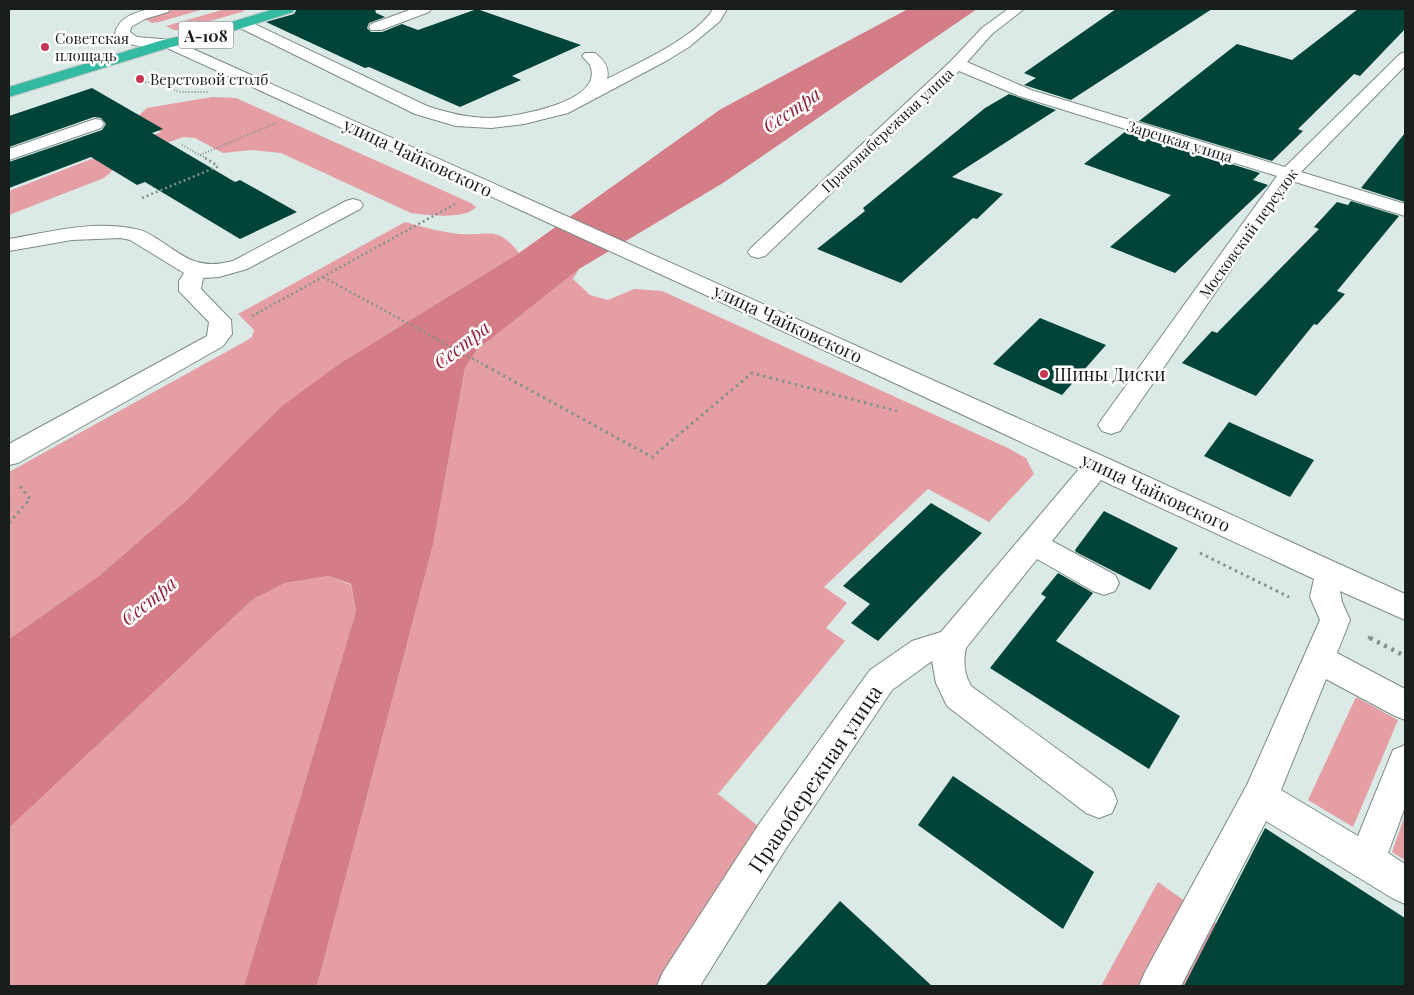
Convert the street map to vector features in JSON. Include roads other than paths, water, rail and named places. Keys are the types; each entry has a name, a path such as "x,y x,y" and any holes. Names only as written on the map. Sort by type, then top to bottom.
{"highway":[{"name":"А-108","path":"9,92 168,43 199,37 288,9"}],"street":[{"path":"163,9 129,21 121,30 122,34 133,41 168,43"},
{"path":"376,27 424,9"},
{"path":"243,24 421,110 456,121 491,123 524,119 562,109 661,58 684,44 715,18 720,9"},
{"name":"Правонабережная улица","path":"758,252 957,64 987,31 1017,9"},
{"name":"улица Чайковского","path":"168,43 1098,465 1405,608"},
{"path":"589,95 600,81 600,67 596,60 590,56"},
{"name":"Московский переулок","path":"1111,425 1288,174 1405,57"},
{"name":"Зарецкая улица","path":"957,64 1025,94 1405,210"},
{"path":"9,155 94,124"},
{"path":"9,245 93,232 124,232 136,235 196,270 208,272 240,265 353,205"},
{"path":"11,467 215,341 220,334 220,320 190,291 190,282 196,270"},
{"path":"1098,465 951,643 947,657 951,683 959,696 1099,802"},
{"path":"1032,543 1104,583"},
{"path":"1159,986 1260,797 1319,659 1335,620 1325,600 1324,586 1331,574"},
{"name":"Правобережная улица","path":"677,986 772,837 881,680 923,650 951,643"},
{"path":"1319,659 1405,705"},
{"path":"1366,862 1405,761"},
{"path":"1260,797 1405,886"}],"water":[{"name":"Сестра","path":"908,9 977,9 723,183 579,269 477,350 465,368 433,545 317,986 244,986 356,611 351,584 329,576 285,583 252,600 9,828 9,639 100,575 189,498 282,406 342,362 519,253 721,109"}],"place":[{"name":"Советская площадь","path":"45,47"},
{"name":"Верстовой столб","path":"140,79"},
{"name":"Шины Диски","path":"1044,374"}]}
